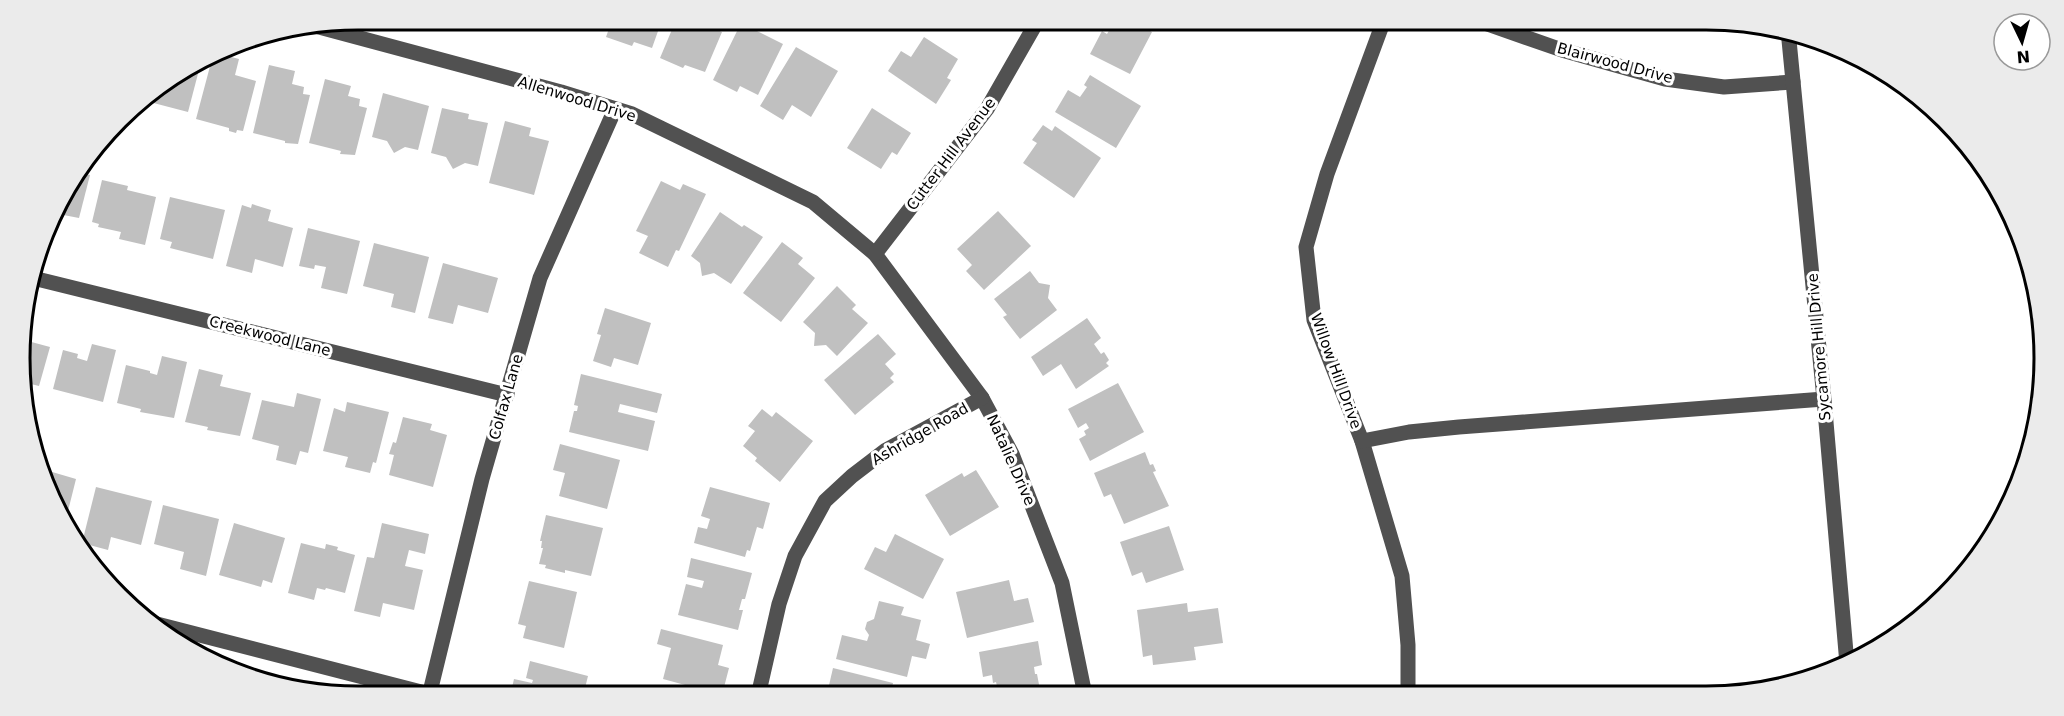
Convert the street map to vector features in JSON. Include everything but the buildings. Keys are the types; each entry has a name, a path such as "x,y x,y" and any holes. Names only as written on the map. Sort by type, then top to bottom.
{"street":[{"name":"Cutter Hill Avenue","path":"875,254 987,109 1032,30"},
{"name":"Willow Hill Drive","path":"1380,30 1327,174 1306,247 1314,320 1362,441 1402,576 1408,645 1408,686"},
{"name":"Blairwood Drive","path":"1505,30 1562,50 1665,78 1724,87 1793,82"},
{"name":"Allenwood Drive","path":"335,31 561,92 633,114 813,202 875,254"},
{"name":"Sycamore Hill Drive","path":"1789,41 1846,654"},
{"name":"Colfax Lane","path":"431,686 482,479 540,278 615,109"},
{"name":"Natalie Drive","path":"875,254 982,398 1012,454 1062,583 1082,686"},
{"name":"Creekwood Lane","path":"39,280 507,394"},
{"name":"Ashridge Road","path":"760,686 779,604 795,556 825,501 852,476 886,450 982,398"},
{"path":"1362,441 1409,432 1459,427 1824,399"},
{"path":"172,628 394,686"}]}
